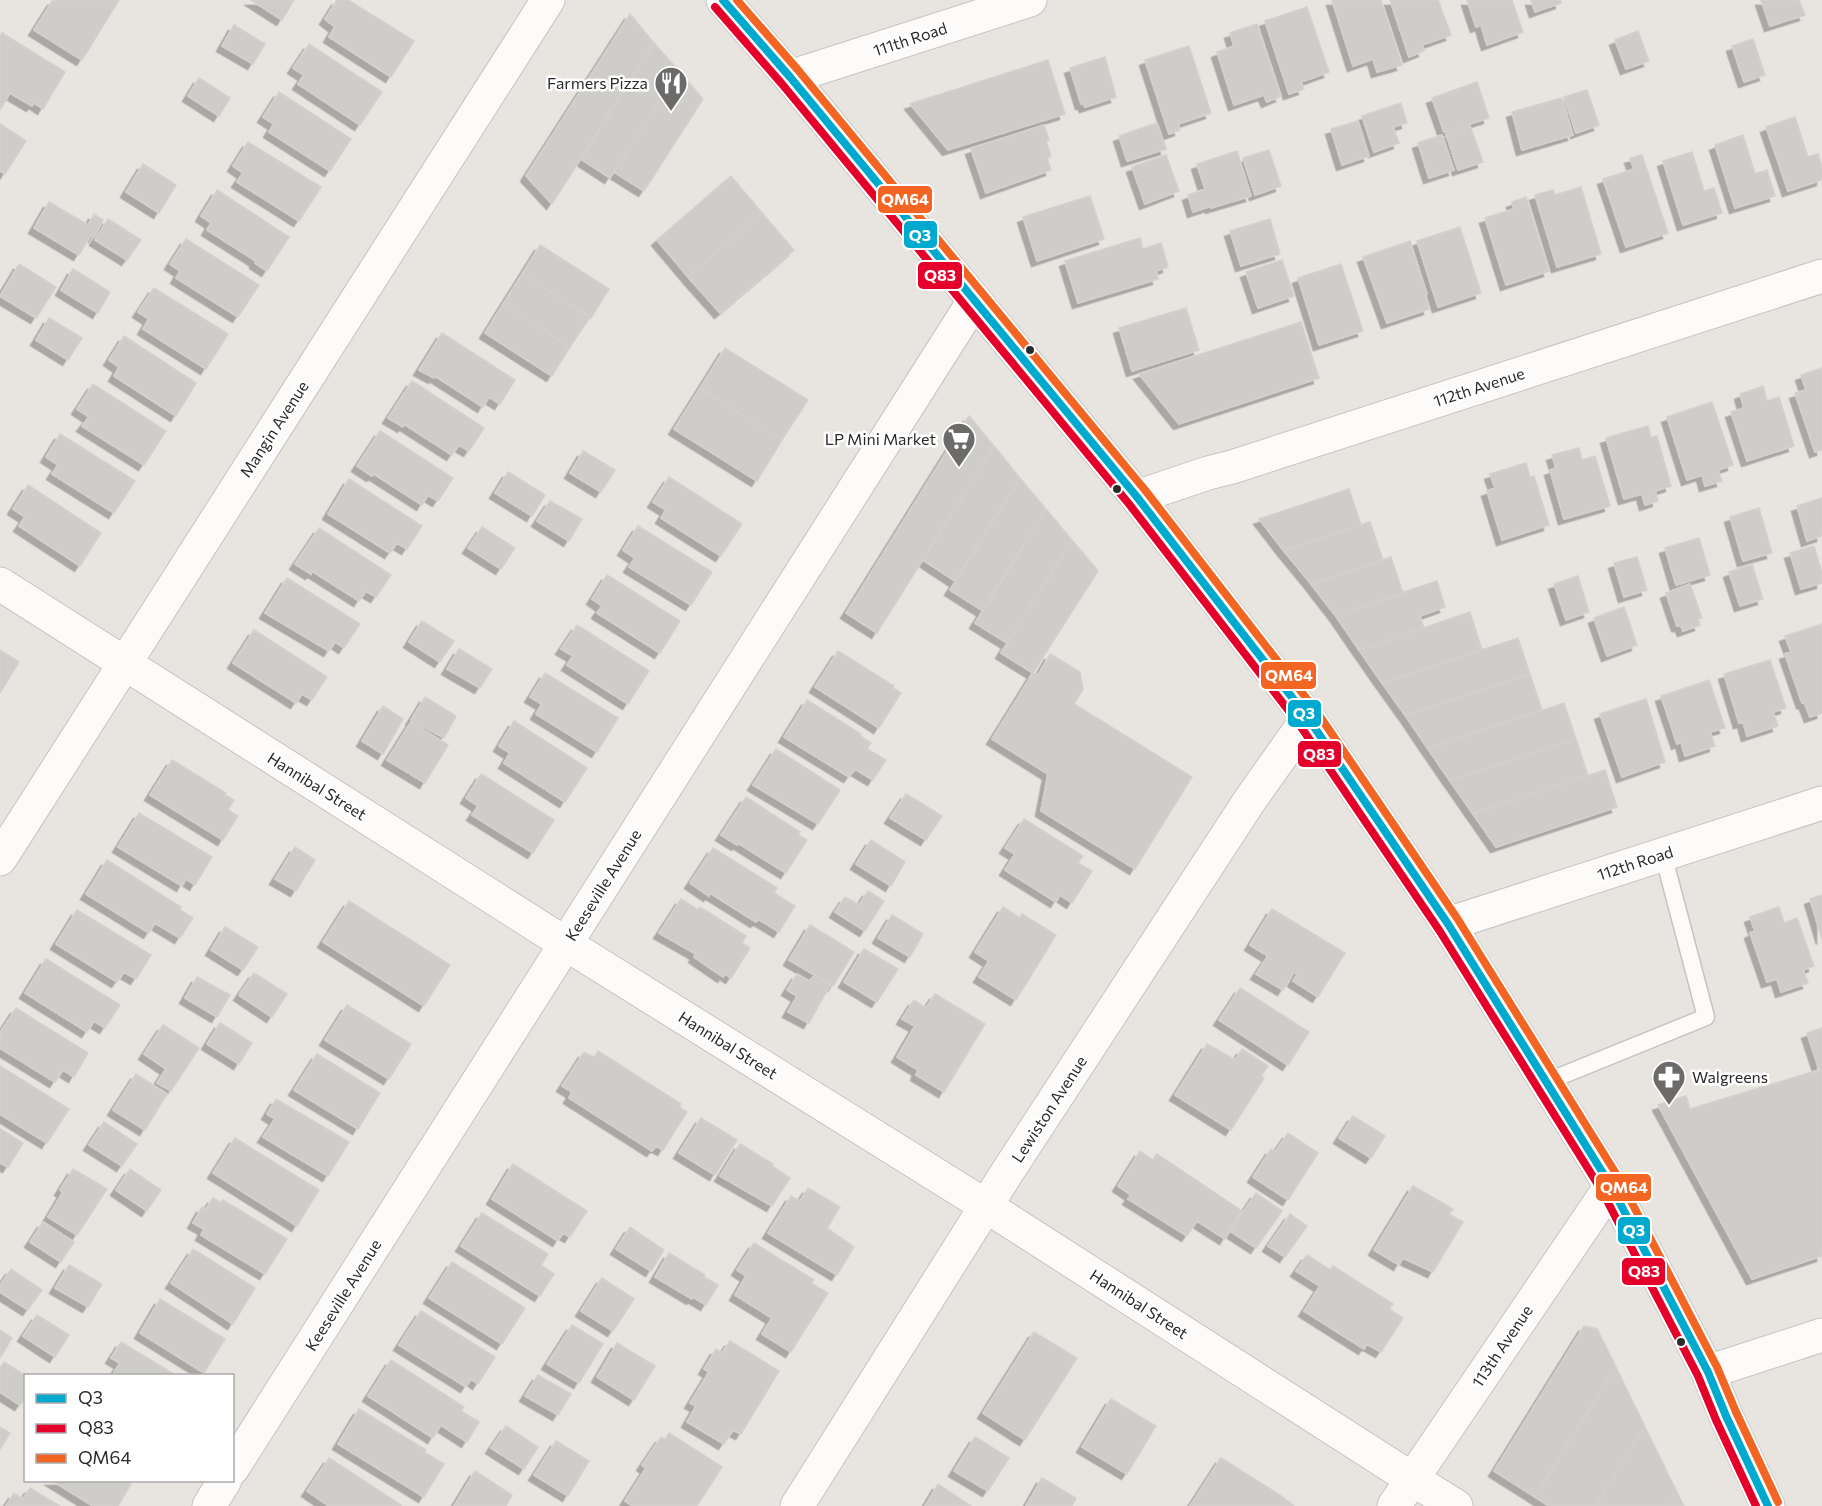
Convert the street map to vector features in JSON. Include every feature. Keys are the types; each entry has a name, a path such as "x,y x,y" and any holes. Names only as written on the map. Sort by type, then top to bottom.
{"street":[{"name":"Mangin Avenue","path":"0,859 548,0"},
{"path":"723,0 790,77 1137,497 1308,718 1448,924 1611,1186 1708,1372 1768,1506"},
{"name":"111th Road","path":"790,77 1030,0"},
{"name":"112th Avenue","path":"1137,497 1822,276"},
{"name":"Keeseville Avenue","path":"234,1466 974,301"},
{"name":"Hannibal Street","path":"0,584 566,944 986,1206 1456,1506"},
{"name":"Lewiston Avenue","path":"797,1506 986,1206 1250,800 1308,718"},
{"name":"112th Road","path":"1448,924 1822,803"},
{"name":"113th Avenue","path":"1394,1506 1611,1186"},
{"path":"1708,1372 1822,1335"},
{"path":"209,1506 224,1482"}],"lane":[{"path":"1546,1082 1706,1017 1663,854"}],"building":[{"path":"53,0 119,0 82,60 34,30"},
{"path":"251,0 294,0 282,20"},
{"path":"337,0 348,0 414,41 391,77 329,37 335,27 325,19"},
{"path":"1332,0 1381,0 1402,65 1377,72 1373,59 1353,66"},
{"path":"1390,0 1438,0 1451,35 1422,45 1424,51 1409,57"},
{"path":"1467,0 1512,0 1523,32 1487,45 1481,25 1476,27"},
{"path":"1531,0 1560,0 1561,3 1535,12"},
{"path":"1761,0 1799,0 1805,15 1770,26"},
{"path":"1307,7 1329,72 1301,82 1304,89 1289,94 1265,21"},
{"path":"630,14 654,43 552,204 526,176"},
{"path":"1257,24 1281,96 1267,102 1264,95 1234,105 1217,52 1234,46 1230,33"},
{"path":"234,25 265,44 253,64 222,46"},
{"path":"1638,31 1649,61 1626,69 1615,40"},
{"path":"2,33 65,72 43,109 34,103 32,106 10,93 0,110 0,37"},
{"path":"1753,39 1765,75 1744,82 1732,46"},
{"path":"654,43 679,71 610,178 581,159"},
{"path":"309,44 382,92 360,125 298,84 304,75 293,68"},
{"path":"1189,46 1211,113 1178,124 1180,130 1169,134 1145,60"},
{"path":"1105,57 1116,97 1085,107 1083,103 1081,104 1070,68"},
{"path":"1048,60 1065,114 948,150 910,104"},
{"path":"679,71 703,99 644,191 614,172"},
{"path":"199,78 230,98 219,116 188,96"},
{"path":"1477,82 1489,118 1444,132 1432,98"},
{"path":"1587,90 1599,125 1576,133 1564,97"},
{"path":"279,92 351,139 330,171 269,132 274,124 263,117"},
{"path":"1562,98 1573,135 1522,150 1512,112"},
{"path":"1401,103 1407,123 1393,127 1399,143 1374,152 1362,116"},
{"path":"1795,117 1808,157 1818,154 1822,167 1822,180 1788,191 1766,127"},
{"path":"1358,121 1369,156 1342,165 1331,129"},
{"path":"1157,123 1166,149 1127,161 1119,136"},
{"path":"0,124 26,141 5,174 0,171"},
{"path":"1044,125 1049,140 1046,141 1051,156 1047,158 1051,170 986,193 971,149"},
{"path":"1470,126 1483,162 1458,170 1446,134"},
{"path":"1442,135 1454,170 1429,178 1418,143"},
{"path":"1743,135 1755,174 1767,170 1775,196 1735,208 1715,145"},
{"path":"248,142 321,187 299,221 237,182 243,173 233,166"},
{"path":"1269,150 1281,186 1255,195 1243,158"},
{"path":"1237,151 1251,196 1193,212 1188,195 1205,189 1197,164"},
{"path":"1692,152 1704,191 1714,188 1722,213 1683,225 1663,161"},
{"path":"1166,155 1179,191 1145,204 1132,167"},
{"path":"1642,155 1668,233 1626,247 1603,179 1634,169 1630,158"},
{"path":"143,164 176,185 159,213 126,192"},
{"path":"731,176 762,213 688,277 657,240"},
{"path":"1581,187 1601,254 1557,267 1535,195 1553,190 1555,195"},
{"path":"217,190 289,237 267,271 255,263 256,261 207,230 211,223 201,216"},
{"path":"1090,196 1104,239 1037,261 1023,217"},
{"path":"1526,197 1549,271 1506,285 1485,218 1514,209 1512,202"},
{"path":"49,202 88,225 94,214 103,220 94,237 91,235 79,255 34,228"},
{"path":"762,213 794,250 720,313 688,277"},
{"path":"108,219 141,240 127,260 95,240"},
{"path":"1270,219 1280,254 1241,266 1230,231"},
{"path":"1460,227 1481,293 1438,307 1417,241"},
{"path":"1140,238 1143,249 1161,243 1168,267 1156,271 1158,279 1078,303 1065,261"},
{"path":"186,239 259,285 238,317 176,278 180,271 170,264"},
{"path":"1410,241 1427,294 1425,295 1429,309 1387,323 1363,257"},
{"path":"540,245 609,289 591,318 522,274"},
{"path":"1282,260 1294,296 1258,308 1246,272"},
{"path":"19,264 56,287 36,318 0,296"},
{"path":"1341,264 1363,331 1319,345 1298,278"},
{"path":"73,269 110,292 98,313 61,290"},
{"path":"522,274 590,317 570,347 503,304"},
{"path":"154,288 228,334 206,369 143,329 149,319 138,312"},
{"path":"503,304 570,347 552,376 485,333"},
{"path":"1186,308 1199,350 1132,371 1119,328"},
{"path":"49,318 82,338 68,360 36,340"},
{"path":"1301,322 1319,378 1179,424 1139,374"},
{"path":"442,333 515,380 500,404 489,397 483,407 435,376 434,378 419,370"},
{"path":"124,336 196,383 176,416 114,376 119,367 109,360"},
{"path":"725,348 808,400 782,440 700,388"},
{"path":"1822,368 1822,450 1815,452 1795,393 1806,390 1801,375"},
{"path":"412,381 484,428 469,451 459,445 452,455 404,424 403,427 388,418"},
{"path":"93,384 166,431 144,465 82,426 89,417 77,409"},
{"path":"1763,386 1767,401 1779,397 1794,446 1747,461 1731,412 1744,408 1740,394"},
{"path":"700,388 782,440 757,481 674,429"},
{"path":"1712,402 1733,465 1718,470 1722,481 1705,486 1702,475 1687,480 1667,417"},
{"path":"969,416 994,446 877,633 846,613"},
{"path":"1648,426 1651,438 1657,436 1671,486 1655,491 1658,501 1645,505 1642,494 1624,499 1606,438"},
{"path":"380,431 453,478 438,501 428,495 422,505 374,474 372,476 357,466"},
{"path":"60,434 135,481 114,513 52,474 58,465 46,457"},
{"path":"994,446 1020,478 955,581 923,560"},
{"path":"1579,448 1582,460 1595,456 1610,506 1564,519 1550,470 1556,468 1552,455"},
{"path":"583,451 615,470 601,492 570,473"},
{"path":"1526,463 1530,477 1534,476 1549,525 1502,540 1487,491 1495,488 1490,474"},
{"path":"508,472 545,495 532,516 495,493"},
{"path":"669,477 742,524 721,556 661,518 666,510 653,502"},
{"path":"1020,478 1046,509 983,611 950,590"},
{"path":"349,479 422,526 407,549 397,543 390,553 328,514"},
{"path":"28,485 101,533 80,566 19,526 25,517 13,509"},
{"path":"1349,489 1361,525 1284,551 1259,519"},
{"path":"1822,498 1822,536 1807,541 1797,506"},
{"path":"550,501 582,519 569,541 537,521"},
{"path":"1759,508 1772,553 1743,561 1730,517"},
{"path":"1046,509 1072,540 1007,643 975,623"},
{"path":"1370,522 1383,560 1311,584 1284,551"},
{"path":"638,526 712,572 691,605 629,567 635,558 623,550"},
{"path":"482,527 515,548 501,569 468,548"},
{"path":"319,528 391,575 376,597 366,591 359,601 312,571 311,574 295,564"},
{"path":"1699,538 1710,575 1676,585 1665,548"},
{"path":"1072,540 1098,571 1033,673 1001,653"},
{"path":"1814,546 1822,573 1822,583 1801,589 1790,553"},
{"path":"1391,557 1403,593 1335,615 1311,584"},
{"path":"1637,557 1647,590 1624,597 1614,563"},
{"path":"1752,564 1763,599 1740,606 1729,572"},
{"path":"607,575 680,621 660,653 597,613 602,606 592,599"},
{"path":"1578,576 1589,612 1566,620 1554,584"},
{"path":"287,578 360,624 344,648 335,642 329,651 265,613"},
{"path":"1437,581 1445,607 1420,616 1424,628 1359,650 1335,615"},
{"path":"1690,584 1702,618 1698,619 1700,625 1683,631 1681,626 1677,626 1666,593"},
{"path":"1624,607 1637,645 1607,656 1594,618"},
{"path":"1470,612 1482,650 1382,683 1359,650"},
{"path":"422,621 454,641 440,662 409,642"},
{"path":"1822,624 1822,713 1810,717 1804,702 1802,703 1785,654 1791,652 1785,636"},
{"path":"577,625 649,671 628,704 567,665 573,656 561,649"},
{"path":"254,630 327,677 312,700 302,694 296,703 233,663"},
{"path":"1518,638 1530,674 1405,715 1382,683"},
{"path":"459,649 492,669 480,688 447,669"},
{"path":"0,650 19,662 0,693"},
{"path":"838,651 894,686 893,688 901,693 879,728 815,687"},
{"path":"1050,654 1080,672 1083,689 1074,704 1192,777 1135,869 1041,811 1048,774 992,739 1033,673 1038,675"},
{"path":"1770,660 1786,708 1773,712 1778,726 1747,736 1743,722 1739,723 1724,674"},
{"path":"545,673 618,718 597,752 536,714 542,704 530,697"},
{"path":"1530,674 1542,710 1428,749 1405,715"},
{"path":"1709,680 1725,728 1710,732 1715,746 1685,756 1681,742 1677,744 1661,696"},
{"path":"425,697 456,716 444,738 411,720"},
{"path":"1646,699 1665,762 1622,777 1600,714"},
{"path":"807,700 861,734 860,736 871,743 867,749 886,760 873,780 855,769 849,777 784,737"},
{"path":"1564,703 1576,739 1450,781 1428,749"},
{"path":"383,706 403,719 383,754 362,741"},
{"path":"514,721 587,768 565,802 504,763 510,753 499,746"},
{"path":"411,722 448,745 425,783 387,760"},
{"path":"1576,739 1588,776 1473,814 1450,781"},
{"path":"776,749 840,790 818,824 753,785"},
{"path":"172,760 234,800 228,810 238,816 223,840 150,795"},
{"path":"1605,770 1617,807 1496,847 1473,814"},
{"path":"481,774 554,820 533,853 472,815 478,806 466,798"},
{"path":"906,794 942,816 926,840 890,818"},
{"path":"746,797 800,832 798,835 807,840 786,873 721,835"},
{"path":"139,813 212,857 195,885 186,879 182,886 118,847"},
{"path":"1024,819 1083,856 1078,863 1092,871 1072,903 1060,895 1056,902 1005,870 1015,854 1005,848"},
{"path":"871,840 905,862 891,886 856,864"},
{"path":"295,847 315,860 296,891 275,879"},
{"path":"713,848 777,888 774,893 795,906 779,932 758,919 756,922 690,883"},
{"path":"107,860 181,907 180,910 193,918 180,938 155,923 149,933 86,894"},
{"path":"868,891 884,901 865,931 835,912 845,897 859,905"},
{"path":"1822,895 1822,939 1810,899"},
{"path":"681,899 698,910 700,907 746,936 742,943 750,948 731,978 725,974 723,977 694,957 696,954 659,933"},
{"path":"349,901 450,965 424,1006 323,942"},
{"path":"1003,907 1020,918 1022,914 1056,935 1016,1000 979,977 989,961 975,952"},
{"path":"1779,907 1784,923 1797,918 1814,966 1803,970 1808,983 1781,992 1777,979 1767,982 1750,933 1755,931 1750,917"},
{"path":"1272,909 1345,953 1318,997 1293,981 1297,974 1294,972 1283,990 1256,974 1268,956 1250,945"},
{"path":"77,910 151,955 136,979 124,972 117,982 56,944"},
{"path":"892,915 923,934 910,957 878,938"},
{"path":"810,925 854,952 833,986 789,960"},
{"path":"225,927 258,947 243,970 211,950"},
{"path":"864,949 898,969 877,1002 844,982"},
{"path":"46,959 120,1005 105,1028 94,1021 87,1032 25,993"},
{"path":"254,973 287,994 272,1017 239,995"},
{"path":"797,974 809,981 815,975 830,985 809,1023 788,1012 797,996 787,990"},
{"path":"197,977 230,995 217,1017 185,998"},
{"path":"1240,988 1309,1032 1288,1065 1219,1020"},
{"path":"935,994 985,1024 944,1092 916,1075 918,1070 897,1057 915,1026 902,1019 914,1000 926,1008"},
{"path":"347,1005 411,1044 389,1079 325,1040"},
{"path":"16,1008 88,1053 74,1077 63,1070 55,1082 0,1048 0,1033"},
{"path":"220,1023 252,1043 239,1064 207,1044"},
{"path":"163,1025 199,1048 171,1091 157,1083 166,1069 144,1054"},
{"path":"1822,1028 1822,1068 1819,1069 1807,1033"},
{"path":"1207,1044 1235,1060 1242,1049 1268,1066 1261,1076 1264,1078 1231,1130 1175,1095"},
{"path":"598,1051 681,1104 679,1107 687,1112 663,1150 656,1146 652,1151 569,1098 572,1092 562,1086 584,1052 594,1058"},
{"path":"317,1054 380,1093 358,1129 294,1090"},
{"path":"0,1066 69,1109 47,1143 0,1114"},
{"path":"1822,1069 1822,1256 1752,1279 1658,1105 1686,1096 1690,1109"},
{"path":"136,1074 167,1094 145,1130 113,1110"},
{"path":"276,1099 349,1142 328,1176 263,1137 275,1119 267,1114"},
{"path":"1353,1116 1385,1136 1371,1158 1339,1138"},
{"path":"701,1118 737,1140 715,1175 679,1153"},
{"path":"104,1122 137,1144 122,1166 89,1145"},
{"path":"0,1129 23,1143 8,1167 0,1163"},
{"path":"1288,1133 1318,1153 1288,1200 1253,1177 1271,1149 1275,1152"},
{"path":"235,1138 319,1190 297,1226 213,1173"},
{"path":"740,1144 773,1164 772,1166 790,1178 772,1206 720,1176"},
{"path":"1140,1151 1153,1160 1157,1154 1242,1211 1225,1239 1197,1221 1187,1236 1128,1199 1131,1195 1118,1186"},
{"path":"513,1164 587,1211 570,1237 563,1233 558,1241 492,1199"},
{"path":"73,1169 107,1189 77,1235 48,1217 63,1192 60,1190"},
{"path":"130,1169 161,1190 147,1211 116,1190"},
{"path":"1413,1186 1453,1209 1449,1214 1463,1222 1433,1272 1403,1258 1399,1265 1374,1250"},
{"path":"808,1188 840,1207 827,1228 854,1247 837,1275 768,1233 791,1196 800,1201"},
{"path":"1256,1193 1282,1211 1256,1248 1230,1231"},
{"path":"213,1198 221,1203 223,1200 287,1239 265,1274 201,1235 204,1229 193,1223 202,1207 206,1209"},
{"path":"482,1213 548,1254 541,1265 554,1274 540,1296 461,1246"},
{"path":"1290,1214 1307,1226 1285,1257 1268,1246"},
{"path":"43,1222 74,1242 61,1262 30,1242"},
{"path":"630,1227 664,1250 651,1271 616,1249"},
{"path":"754,1243 814,1280 811,1283 828,1293 791,1352 762,1334 772,1318 735,1295 746,1276 737,1270"},
{"path":"193,1249 255,1288 233,1324 171,1283"},
{"path":"669,1253 718,1285 706,1305 655,1277"},
{"path":"1307,1255 1330,1270 1333,1266 1393,1304 1389,1309 1403,1318 1381,1352 1367,1344 1364,1349 1304,1311 1320,1286 1296,1271"},
{"path":"452,1262 525,1308 502,1344 429,1298"},
{"path":"69,1265 102,1284 88,1307 55,1288"},
{"path":"11,1269 42,1290 28,1310 0,1292 0,1286"},
{"path":"602,1278 634,1299 613,1331 581,1311"},
{"path":"160,1299 225,1339 204,1373 140,1333"},
{"path":"421,1311 495,1357 478,1384 471,1379 466,1387 399,1345"},
{"path":"37,1315 69,1335 55,1357 23,1336"},
{"path":"572,1325 603,1344 579,1383 547,1364"},
{"path":"1584,1326 1597,1329 1616,1367 1535,1497 1494,1471"},
{"path":"0,1330 12,1338 0,1358"},
{"path":"1034,1332 1077,1358 1025,1440 983,1413"},
{"path":"730,1341 779,1371 741,1434 733,1430 724,1444 687,1422 696,1406 690,1403 709,1372 704,1369 716,1349 722,1353"},
{"path":"121,1342 174,1374 113,1374 120,1363 111,1358"},
{"path":"617,1343 655,1366 634,1400 597,1377"},
{"path":"391,1360 464,1407 461,1411 479,1422 467,1442 441,1425 433,1438 368,1396"},
{"path":"4,1362 24,1375 24,1400 20,1405 0,1392 0,1368"},
{"path":"1616,1367 1645,1427 1595,1506 1549,1506 1535,1497"},
{"path":"538,1375 571,1394 558,1415 525,1396"},
{"path":"1111,1399 1156,1426 1127,1474 1082,1447"},
{"path":"359,1409 426,1450 424,1452 444,1464 424,1497 338,1444"},
{"path":"506,1426 538,1447 524,1469 491,1448"},
{"path":"0,1427 10,1433 0,1449"},
{"path":"1645,1427 1676,1490 1666,1506 1595,1506"},
{"path":"669,1433 722,1467 697,1506 633,1506 625,1501 646,1468 642,1465 661,1437 665,1440"},
{"path":"975,1437 1009,1458 988,1491 954,1471"},
{"path":"556,1441 589,1461 568,1496 534,1475"},
{"path":"329,1458 401,1506 329,1506 307,1491"},
{"path":"1221,1458 1280,1495 1294,1506 1190,1506"},
{"path":"475,1471 512,1495 506,1506 454,1506"},
{"path":"1042,1478 1076,1498 1072,1506 1026,1506"},
{"path":"54,1482 128,1482 131,1484 118,1506 93,1506"},
{"path":"938,1484 971,1506 925,1506"},
{"path":"30,1488 60,1506 6,1506 14,1493 23,1499"},
{"path":"1676,1490 1684,1506 1666,1506"}],"transit line":[{"name":"Q3","path":"723,0 790,77 1137,497 1308,718 1448,924 1611,1186 1708,1372 1768,1506"},
{"name":"QM64","path":"737,0 798,70 1145,490 1317,712 1457,918 1620,1180 1717,1367 1778,1502"},
{"name":"Q83","path":"715,7 782,84 1129,504 1299,724 1439,930 1602,1191 1698,1376 1756,1506"}],"place":[{"name":"Farmers Pizza","path":"671,112"},
{"name":"LP Mini Market","path":"959,468"},
{"name":"Walgreens","path":"1669,1106"}]}
